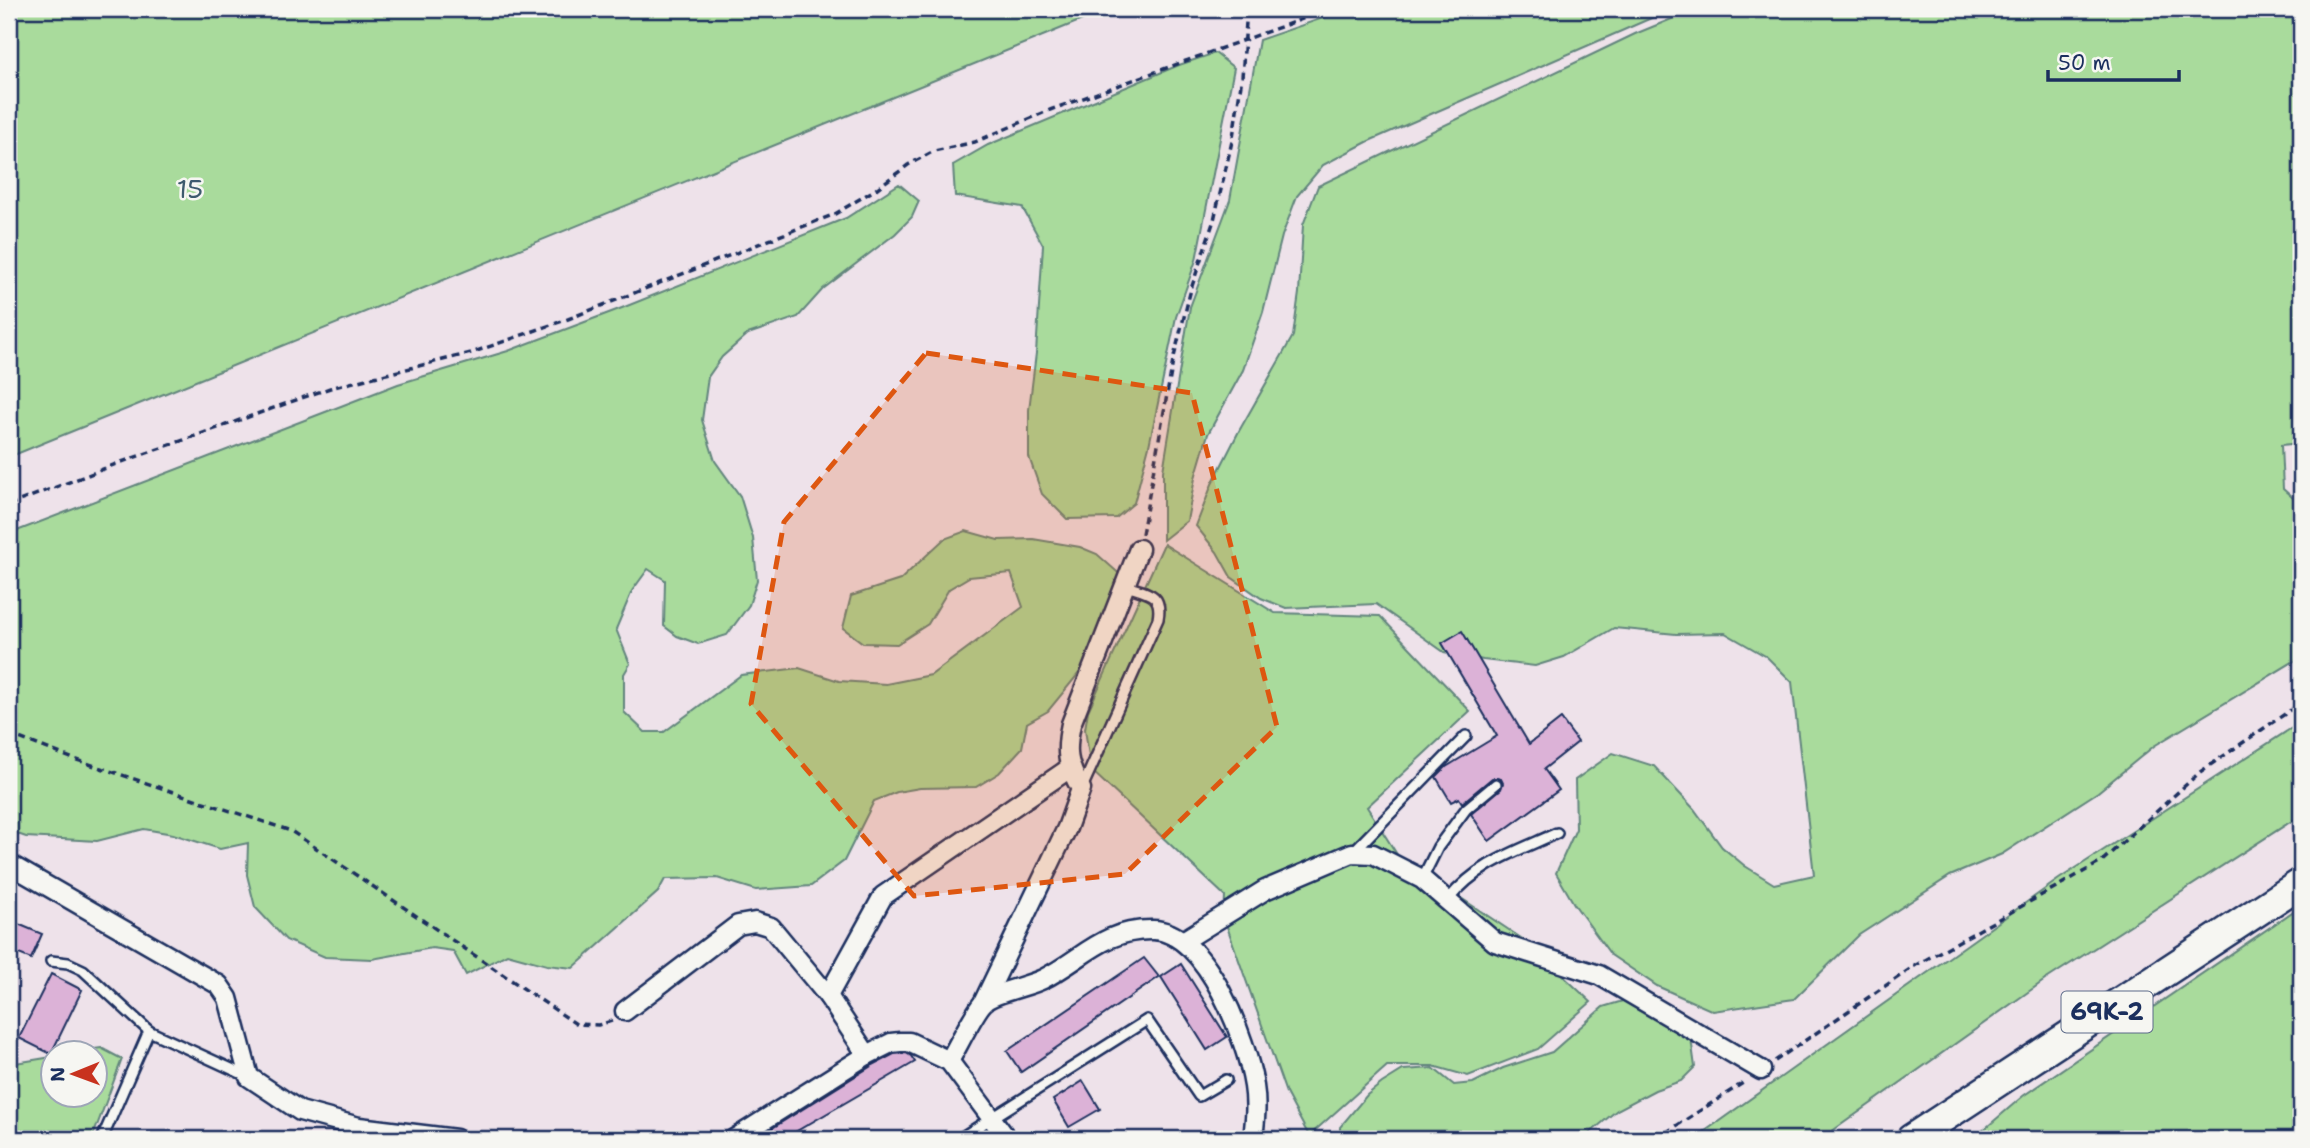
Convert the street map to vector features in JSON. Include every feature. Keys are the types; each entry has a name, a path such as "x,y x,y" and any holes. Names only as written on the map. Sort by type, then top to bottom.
{"main road":[{"name":"69К-2","path":"1911,1139 2301,883"}],"street":[{"path":"949,1061 984,1001 1067,828 1081,789 1070,768 1067,746 1071,724 1139,550"},
{"path":"828,996 883,895 1070,768"},
{"path":"1183,941 1265,890 1352,853 1373,854 1422,879 1494,942 1599,975 1762,1070"},
{"path":"9,864 219,985 228,998 249,1077 300,1111 359,1127 456,1139"},
{"path":"625,1012 738,925 755,922 771,927 828,996 867,1055"},
{"path":"984,1001 1044,979 1098,942 1129,932 1156,930 1183,941 1209,970 1227,1005 1249,1062 1256,1116 1253,1139"},
{"path":"734,1139 867,1055 891,1043 909,1042 949,1061 1007,1139"}],"lane":[{"path":"1081,789 1158,619 1160,607 1153,596 1126,586"},
{"path":"1352,853 1466,736"},
{"path":"1422,879 1438,847 1465,809 1496,784"},
{"path":"1448,900 1464,881 1481,868 1557,833"},
{"path":"51,961 68,963 83,970 149,1031 249,1077"},
{"path":"959,1139 1147,1020 1199,1096 1226,1080"},
{"path":"102,1139 149,1031"}],"path":[{"path":"1139,550 1173,361 1191,289 1214,220 1233,137 1242,77 1247,9"},
{"path":"9,505 330,388 471,353 568,319 835,214 908,165 934,151 975,142 1050,110 1330,9"},
{"path":"1656,1139 1916,965 2101,862 2200,772 2301,703"},
{"path":"9,734 74,759 291,831 576,1024 598,1025 625,1012"}],"highlighted area":[{"path":"926,353 1192,393 1277,727 1125,874 914,896 751,704 784,522"}],"green space":[{"name":"15","path":"9,9 1109,9 9,457"},
{"path":"1349,9 1672,9 1369,141 1323,165 1297,196 1282,236 1263,312 1243,370 1208,434 1195,478 1187,521 1163,540 1163,471 1190,307 1230,200 1259,40"},
{"path":"1696,9 2301,9 2301,443 2281,445 2283,489 2301,505 2301,657 2154,746 2098,792 2002,854 1950,876 1859,935 1794,999 1713,1011 1657,986 1611,955 1574,904 1556,873 1576,829 1575,780 1613,753 1654,766 1694,809 1722,847 1745,866 1774,884 1814,875 1792,682 1767,657 1725,633 1676,634 1614,628 1564,657 1535,666 1444,652 1376,604 1286,608 1261,598 1231,577 1217,552 1196,526 1212,484 1239,431 1293,336 1299,293 1303,225 1318,186 1635,34"},
{"path":"1215,53 1234,68 1196,260 1176,317 1134,503 1116,518 1067,519 1042,494 1029,457 1029,410 1036,353 1043,245 1022,207 955,196 953,165 988,145 1179,65"},
{"path":"899,184 919,201 912,217 895,234 823,289 798,317 748,334 722,357 708,377 702,420 715,461 740,496 753,538 757,580 749,605 727,635 698,644 677,636 664,626 665,580 648,569 632,591 616,629 630,664 624,674 624,712 645,732 664,732 741,675 799,668 839,681 886,684 931,675 1023,607 1011,573 969,577 949,589 928,624 897,644 863,643 843,628 851,596 900,580 944,539 966,531 998,540 1033,539 1080,547 1097,554 1124,578 1102,645 1048,711 1027,723 1022,748 999,773 976,787 920,788 897,792 874,801 844,861 811,886 756,890 717,878 665,879 658,892 573,968 547,965 507,954 466,975 453,951 432,948 372,959 325,957 286,940 255,907 247,875 248,843 220,849 173,834 144,829 97,841 26,837 9,831 9,534 398,384 508,351 622,308 846,218"},
{"path":"1164,544 1275,613 1380,616 1470,711 1367,807 1398,856 1527,942 1591,1002 1538,1049 1468,1076 1433,1066 1387,1066 1309,1136 1286,1093 1224,918 1225,896 1091,770 1085,729 1088,711"},
{"path":"2301,722 2301,815 2045,980 1821,1139 1694,1139 2059,879"},
{"path":"2301,906 2301,1139 1973,1139 2023,1096"},
{"path":"1639,996 1691,1038 1695,1067 1681,1081 1655,1090 1617,1110 1583,1139 1340,1139 1340,1127 1367,1095 1403,1070 1433,1068 1454,1085 1473,1083 1503,1068 1552,1052 1603,1007"},
{"path":"108,1052 122,1059 108,1096"},
{"path":"38,1059 38,1110 103,1110 92,1139 9,1139 9,1064"}],"building":[{"path":"1462,631 1529,744 1561,719 1578,742 1544,769 1559,790 1489,841 1471,814 1501,789 1501,779 1492,778 1462,803 1459,798 1451,802 1436,777 1446,767 1497,736 1442,643"},
{"path":"18,924 42,934 31,959 9,950"},
{"path":"1144,958 1159,977 1021,1072 1007,1051"},
{"path":"1181,964 1227,1037 1207,1050 1161,977"},
{"path":"51,974 82,990 58,1040 38,1040 38,1048 19,1038"},
{"path":"906,1053 915,1062 783,1139 755,1139 873,1065 894,1054"},
{"path":"1083,1081 1100,1109 1069,1127 1053,1100"}]}
